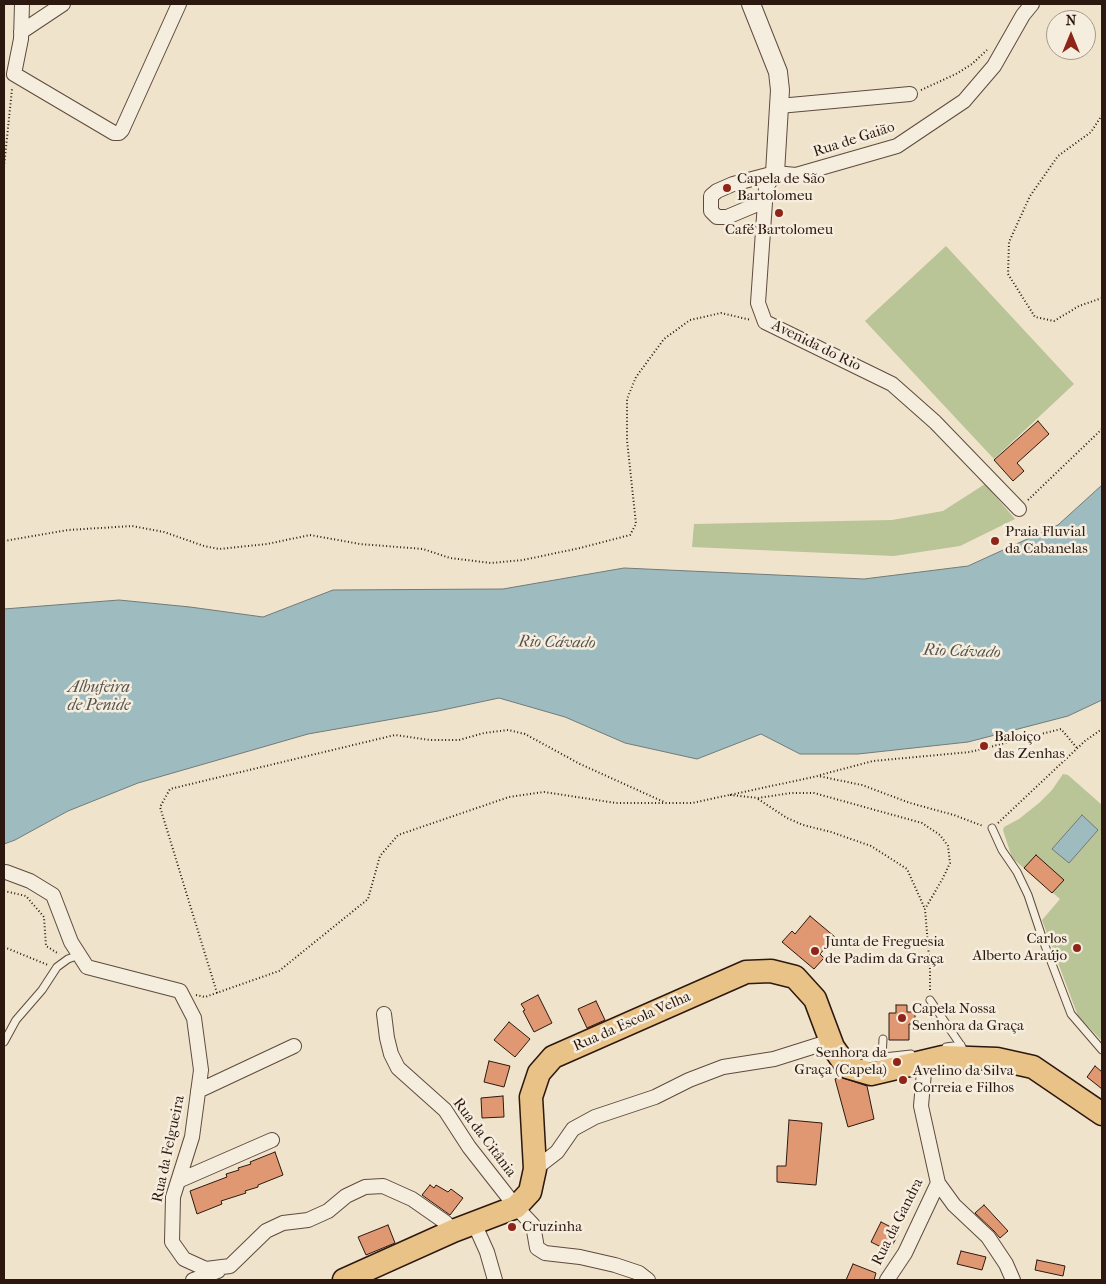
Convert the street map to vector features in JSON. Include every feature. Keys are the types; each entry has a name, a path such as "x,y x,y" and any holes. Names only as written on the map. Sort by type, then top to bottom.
{"main road":[{"name":"Rua da Escola Velha","path":"516,1207 530,1192 535,1169 531,1097 538,1073 553,1057 746,972 771,971 795,976 815,999 833,1048 847,1067 871,1074 926,1054 943,1057 965,1051 1033,1067 1102,1114"},
{"path":"344,1280 453,1231 516,1207"}],"street":[{"path":"22,4 21,32 14,74 114,133 119,133 122,130 179,4"},
{"path":"21,32 63,4"},
{"name":"Avenida do Rio","path":"752,4 778,72 780,90 775,173 766,188 758,303 766,322 892,384 936,422 1019,509"},
{"name":"Rua de Gaião","path":"765,201 726,217 717,217 711,211 711,196 716,190 775,173 796,175 897,146 964,101 994,66 1023,15 1032,4"},
{"path":"779,106 910,94"},
{"path":"6,872 30,881 53,896 71,942 74,957 87,967 180,991"},
{"name":"Rua da Felgueira","path":"180,991 194,1018 201,1070 192,1137 173,1197 172,1242 184,1259 206,1269 230,1266"},
{"name":"Rua da Citânia","path":"384,1014 391,1054 398,1068 445,1110 469,1147 533,1226 537,1248 545,1253 616,1264 639,1273 648,1280"},
{"path":"535,1169 556,1152 573,1129 595,1117 655,1097 723,1066 774,1059 830,1041"},
{"path":"198,1091 294,1046"},
{"name":"Rua da Gandra","path":"887,1280 904,1253 938,1183 921,1106 926,1054"},
{"path":"178,1182 272,1140"},
{"path":"938,1183 954,1205 988,1237 1006,1264 1013,1280"},
{"path":"193,1280 230,1266 266,1231 282,1223 308,1220 328,1211 346,1196 364,1187 383,1186 412,1199 445,1222 453,1231"},
{"path":"474,1223 488,1252 495,1280"}],"lane":[{"path":"992,828 1002,850 1017,872 1028,895 1044,944 1071,1014 1102,1050"},
{"path":"4,1042 16,1020 42,990 57,967 74,957"},
{"path":"930,1000 965,1051"},
{"path":"882,1058 883,1039"},
{"path":"866,1059 926,1054"}],"path":[{"path":"910,94 956,74 972,64 989,48"},
{"path":"4,167 14,74"},
{"path":"1102,115 1091,132 1058,156 1030,196 1009,242 1008,274 1035,317 1054,320 1079,306 1102,298"},
{"path":"4,541 68,530 132,526 164,532 218,549 268,544 310,535 360,544 423,549 450,558 491,563 523,560 630,535 636,524 627,440 627,399 636,377 664,339 690,320 721,313 766,322"},
{"path":"1019,509 1102,429"},
{"path":"180,991 205,997 279,971 368,899 380,856 398,835 509,797 544,792 616,802 692,802 818,776 873,761 970,752 1061,729 1078,749"},
{"path":"818,776 862,785 992,828 1102,729"},
{"path":"217,993 160,807 170,789 395,735 430,740 459,740 484,733 508,730 525,734 580,764 666,802"},
{"path":"727,795 758,798 791,793 814,793 922,823 940,835 948,846 950,863 925,909"},
{"path":"758,798 787,818 872,846 907,868 925,909 930,969 930,1000"},
{"path":"4,891 26,896 44,917 46,946 74,957"},
{"path":"4,947 42,964 57,967"}],"green space":[{"path":"946,246 1074,384 994,459 865,321"},
{"path":"985,484 1015,519 960,546 894,556 692,547 694,524 892,520 943,511"},
{"path":"1063,774 1068,775 1102,805 1102,1041 1078,1016 1042,920 1060,899 1012,858 1003,830 1004,827 1019,819 1039,803 1052,790"}],"water":[{"name":"Albufeira de Penide","path":"1102,485 1102,700 1068,716 968,742 858,754 800,754 761,734 697,759 625,743 565,717 499,698 308,734 138,783 68,811 4,844 4,609 119,600 263,617 333,590 503,589 624,568 864,579 968,566 1058,525"},
{"path":"1082,815 1098,830 1069,863 1052,849"}],"building":[{"path":"1038,421 1049,434 1017,463 1024,471 1013,481 994,460"},
{"path":"1036,855 1064,880 1052,893 1024,868"},
{"path":"810,916 835,937 820,954 824,958 814,969 782,942 792,931 795,934"},
{"path":"538,995 552,1023 534,1032 521,1004"},
{"path":"596,1001 605,1020 587,1028 578,1009"},
{"name":"Capela Nossa Senhora da Graça","path":"896,1005 907,1005 907,1012 915,1012 915,1024 909,1024 909,1040 889,1040 889,1013 896,1013"},
{"path":"509,1022 530,1039 515,1057 494,1040"},
{"path":"489,1061 510,1066 504,1087 484,1082"},
{"path":"1095,1066 1102,1072 1102,1089 1087,1077"},
{"path":"840,1077 867,1086 874,1119 848,1127 835,1079"},
{"path":"503,1096 504,1117 482,1118 481,1098"},
{"path":"789,1120 822,1123 816,1185 777,1182 777,1166 786,1166"},
{"path":"275,1152 283,1175 245,1191 246,1193 221,1201 222,1204 197,1214 190,1191 227,1177 226,1174 239,1170 238,1168 251,1164 250,1162"},
{"path":"430,1185 434,1188 436,1185 448,1192 451,1189 463,1198 450,1215 422,1195"},
{"path":"984,1205 1008,1231 1000,1238 975,1213"},
{"path":"881,1222 893,1228 891,1231 898,1235 889,1251 871,1242"},
{"path":"388,1225 395,1243 366,1255 358,1237"},
{"path":"961,1251 986,1257 982,1270 957,1264"},
{"path":"1037,1260 1065,1266 1063,1276 1035,1270"},
{"path":"853,1264 876,1273 874,1280 846,1280"}],"place":[{"name":"Capela de São Bartolomeu","path":"727,188"},
{"name":"Café Bartolomeu","path":"779,213"},
{"name":"Praia Fluvial da Cabanelas","path":"995,541"},
{"name":"Baloiço das Zenhas","path":"984,746"},
{"name":"Carlos Alberto Araújo","path":"1077,948"},
{"name":"Junta de Freguesia de Padim da Graça","path":"815,951"},
{"name":"Capela Nossa Senhora da Graça","path":"902,1018"},
{"name":"Senhora da Graça (Capela)","path":"897,1062"},
{"name":"Avelino da Silva Correia e Filhos","path":"903,1080"},
{"name":"Cruzinha","path":"512,1227"}],"water label":[{"name":"Rio Cávado","path":"557,643"},
{"name":"Rio Cávado","path":"962,652"}]}
